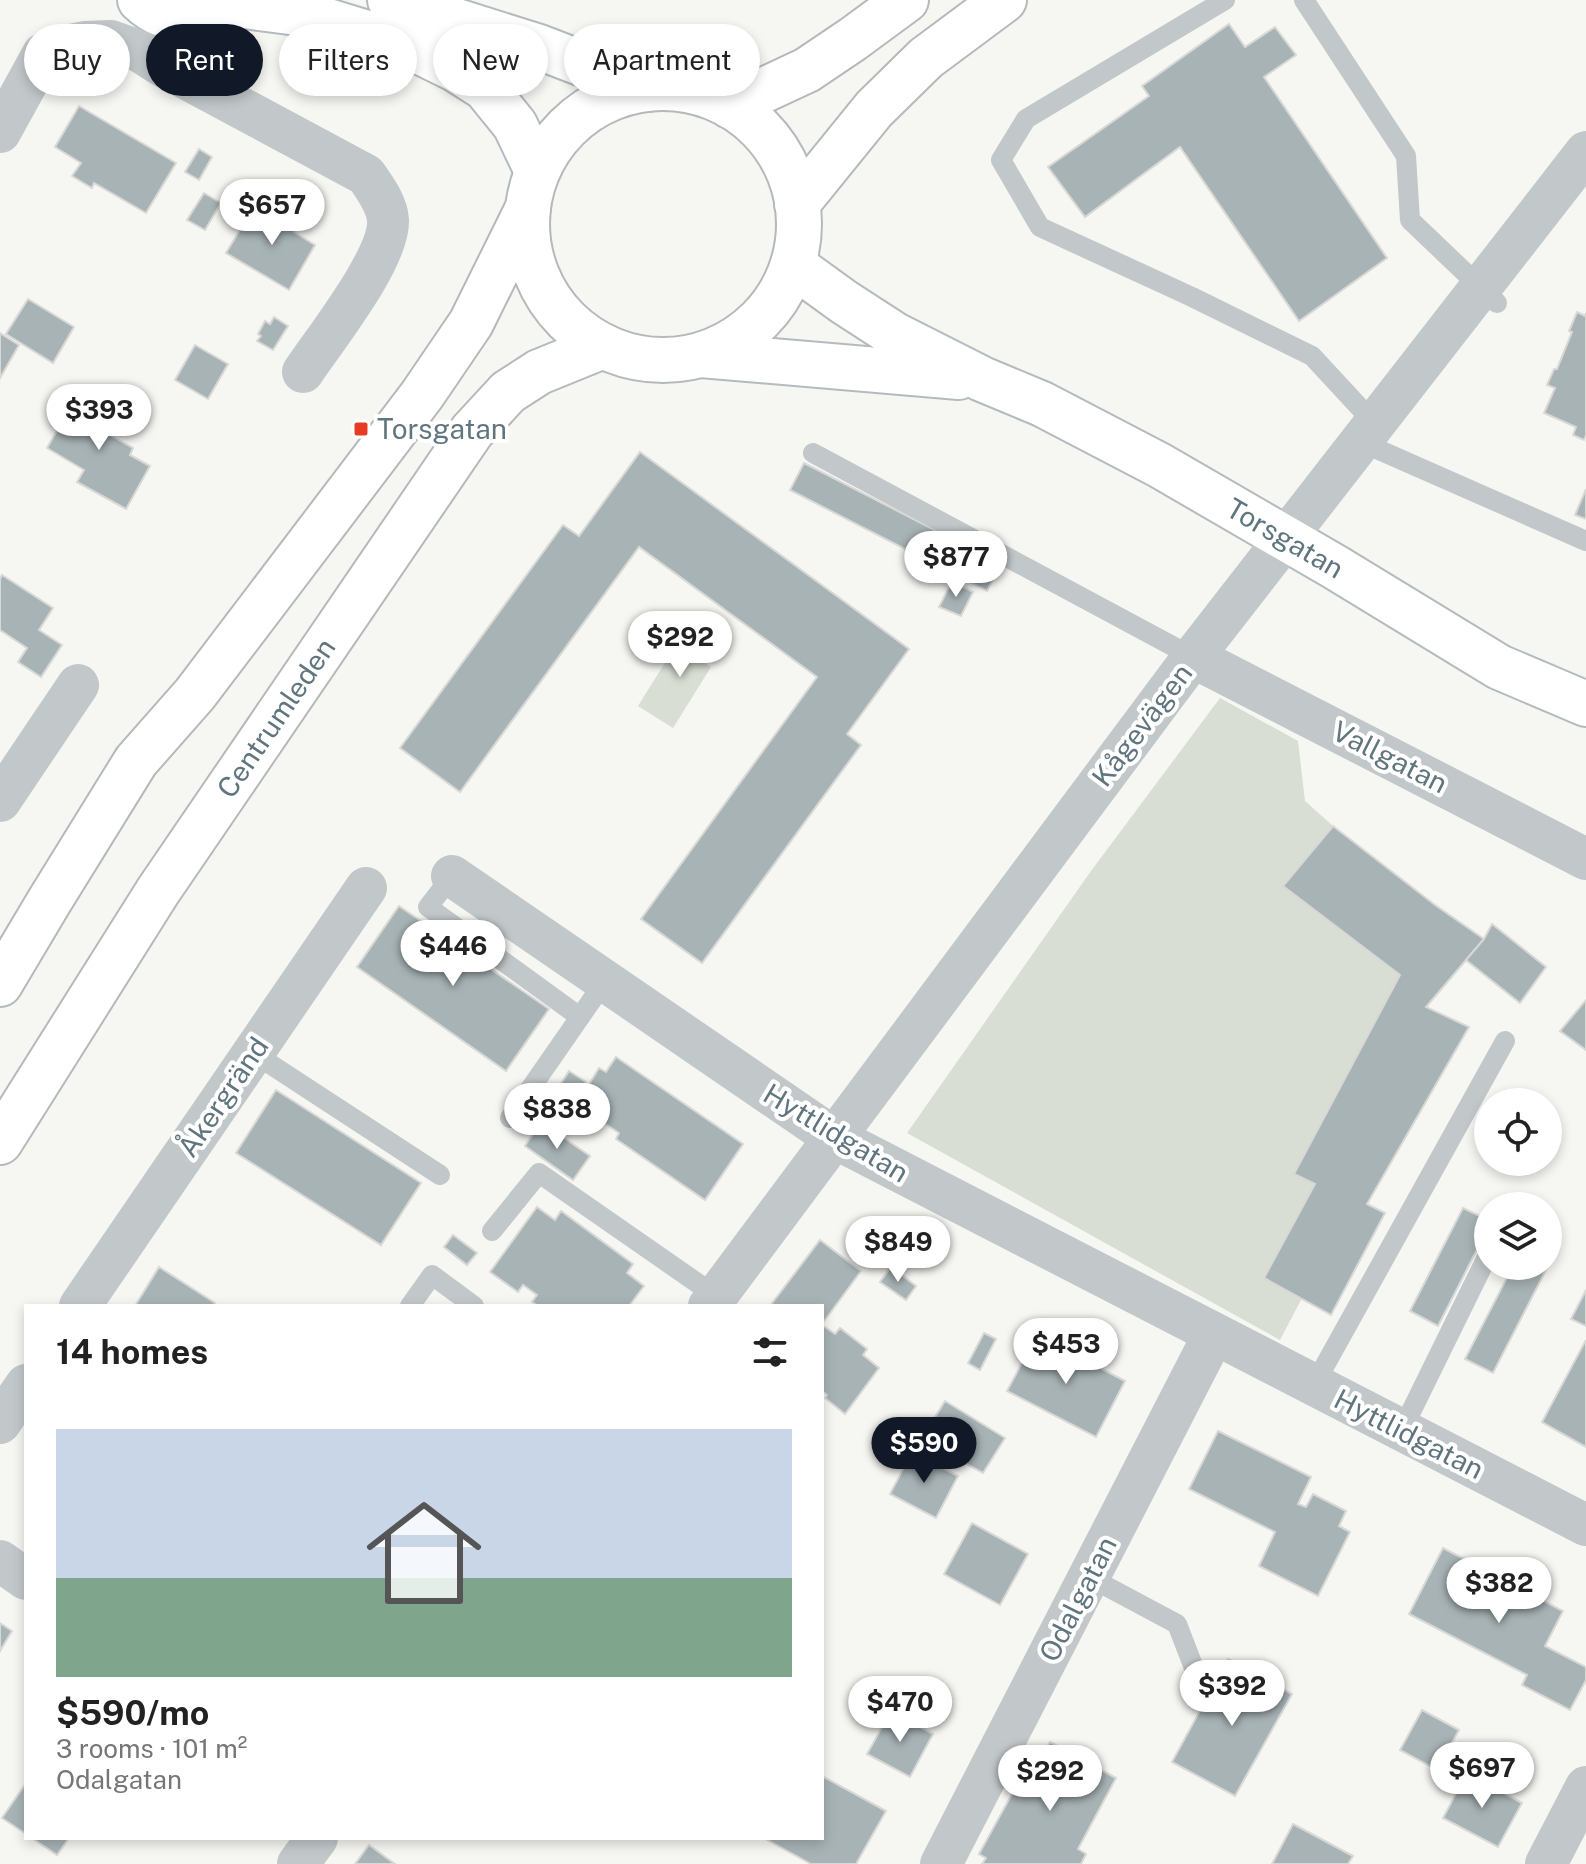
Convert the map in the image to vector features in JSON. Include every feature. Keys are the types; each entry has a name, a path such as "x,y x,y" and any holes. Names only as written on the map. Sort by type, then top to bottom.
{"main road":[{"path":"140,0 158,13 172,18 202,18 232,2 305,14 402,43 455,69 485,88 515,125 533,189 527,229 529,250 543,289 569,322 585,336 635,357 668,360 701,355 722,347 758,321 773,304 793,265 798,235 797,204 792,180 782,158 750,120 730,106 704,96"},
{"path":"390,0 564,57"},
{"path":"730,106 807,70 906,0"},
{"path":"797,204 874,109 926,58 1004,0"},
{"path":"0,984 136,761 195,694 422,395 471,323 549,149 582,115 602,102 619,96"},
{"name":"Torsgatan","path":"793,265 895,335 982,379 1042,404 1159,465 1499,667 1586,704"},
{"name":"Centrumleden","path":"0,1142 158,891 472,431 508,392 539,372 603,346"},
{"name":"Torsgatan","path":"701,355 982,379"}],"street":[{"path":"0,132 43,54 85,42 111,41 139,51 366,175 381,197 388,218 386,241 372,271 303,372"},
{"name":"Kågevägen","path":"712,1301 1284,538 1368,433 1489,295 1586,152"},
{"name":"Vallgatan","path":"1193,657 1586,859"},
{"path":"0,801 78,685"},
{"name":"Hyttlidgatan","path":"452,876 833,1137 1586,1525"},
{"name":"Åkergränd","path":"81,1304 366,888"},
{"name":"Odalgatan","path":"941,1864 1214,1334"},
{"path":"0,1423 24,1388"},
{"path":"0,1561 24,1578"},
{"path":"1546,1864 1586,1787"},
{"path":"298,1864 316,1840"}],"lane":[{"path":"1225,0 1026,119 1001,160 1040,227 1312,356 1368,433 1586,541"},
{"path":"1304,0 1406,156 1410,220 1489,295"},
{"path":"813,453 1193,657"},
{"path":"452,876 428,907 580,1017"},
{"path":"510,1118 605,981"},
{"path":"1314,1385 1505,1041"},
{"path":"253,1053 440,1175"},
{"path":"492,1231 539,1173 712,1301"},
{"path":"411,1304 432,1275 471,1304"},
{"path":"1402,1430 1476,1280"},
{"path":"1089,1577 1177,1624 1201,1686"}],"shaded area":[{"path":"676,645 711,667 673,728 638,706"},
{"path":"1220,698 1298,741 1305,801 1333,826 1284,886 1400,975 1294,1173 1315,1184 1302,1298 1280,1340 907,1133 1091,871"}],"building":[{"path":"1229,24 1245,47 1275,27 1296,55 1264,77 1387,258 1299,321 1180,147 1085,217 1048,167 1149,96 1142,86"},
{"path":"79,106 176,163 146,213 94,183 92,188 72,176 81,163 55,147"},
{"path":"199,149 212,157 199,180 185,172"},
{"path":"204,193 221,203 205,230 187,220"},
{"path":"253,208 273,220 280,208 301,221 294,232 315,245 289,290 226,253"},
{"path":"28,299 74,327 53,363 6,334"},
{"path":"1577,312 1585,316 1586,313 1584,440 1573,435 1576,427 1544,413 1555,388 1547,385 1554,369 1557,369"},
{"path":"274,317 288,326 273,350 257,341 265,321 270,324"},
{"path":"0,333 19,345 0,378"},
{"path":"195,345 228,364 208,399 175,380"},
{"path":"78,394 119,418 110,435 133,448 130,455 150,466 126,509 77,482 84,470 47,448"},
{"path":"640,452 909,649 847,734 861,745 702,963 641,919 817,677 639,547 460,792 400,748 563,525 579,536"},
{"path":"804,463 1001,564 987,591 790,490"},
{"path":"1586,489 1586,519 1575,515"},
{"path":"2,575 53,608 39,630 62,645 41,677 18,662 27,648 0,630"},
{"path":"952,581 973,592 961,616 939,607"},
{"path":"1333,826 1484,939 1426,1007 1469,1027 1367,1204 1385,1213 1331,1315 1264,1278 1315,1184 1294,1174 1400,975 1283,886"},
{"path":"399,906 549,1009 506,1071 357,967"},
{"path":"1492,924 1546,967 1520,1003 1466,960"},
{"path":"1586,1000 1586,1050 1560,1031"},
{"path":"616,1057 743,1144 705,1200 616,1139 619,1133 582,1108 591,1095 585,1091 599,1068 606,1072"},
{"path":"569,1071 586,1082 574,1101 557,1090"},
{"path":"276,1090 421,1183 381,1245 236,1153"},
{"path":"541,1122 590,1156 573,1180 525,1146"},
{"path":"537,1207 555,1220 561,1211 633,1264 627,1273 644,1286 630,1304 535,1304 532,1302 537,1295 523,1285 518,1292 490,1272"},
{"path":"1463,1208 1474,1213 1474,1255 1438,1326 1410,1311"},
{"path":"453,1235 477,1253 467,1265 444,1247"},
{"path":"820,1240 861,1271 824,1321 824,1304 772,1304"},
{"path":"159,1267 215,1303 214,1304 136,1304"},
{"path":"891,1267 916,1286 906,1300 880,1282"},
{"path":"1506,1280 1541,1280 1493,1373 1465,1359"},
{"path":"1586,1290 1586,1326 1571,1319"},
{"path":"824,1326 835,1334 840,1328 867,1349 863,1355 879,1368 845,1414 825,1398 827,1395 824,1393"},
{"path":"984,1333 996,1339 980,1370 968,1363"},
{"path":"1037,1335 1125,1381 1096,1437 1007,1391"},
{"path":"1586,1340 1586,1447 1542,1422"},
{"path":"945,1401 1005,1438 983,1473 921,1440"},
{"path":"1218,1431 1311,1477 1298,1504 1306,1507 1313,1494 1346,1511 1339,1526 1350,1532 1318,1596 1259,1566 1275,1532 1189,1489"},
{"path":"912,1452 958,1476 936,1518 890,1494"},
{"path":"972,1523 1028,1554 1000,1605 944,1574"},
{"path":"1443,1548 1563,1611 1545,1646 1586,1667 1586,1680 1570,1710 1522,1685 1527,1675 1409,1614"},
{"path":"0,1623 12,1631 0,1651"},
{"path":"1228,1659 1292,1694 1235,1796 1172,1762"},
{"path":"1422,1710 1459,1730 1437,1770 1400,1750"},
{"path":"891,1711 933,1734 910,1777 867,1754"},
{"path":"1050,1742 1116,1778 1078,1849 1086,1854 1081,1864 982,1864 986,1858 979,1854 1013,1792 1020,1796"},
{"path":"1467,1773 1522,1803 1498,1847 1443,1818"},
{"path":"824,1777 886,1811 856,1864 811,1864 768,1840 824,1840"},
{"path":"24,1786 24,1833 2,1818"},
{"path":"1293,1824 1353,1856 1348,1864 1272,1864"},
{"path":"35,1840 68,1840 57,1855"},
{"path":"369,1845 395,1864 355,1864"}],"place":[{"name":"Torsgatan","path":"361,429"}]}
